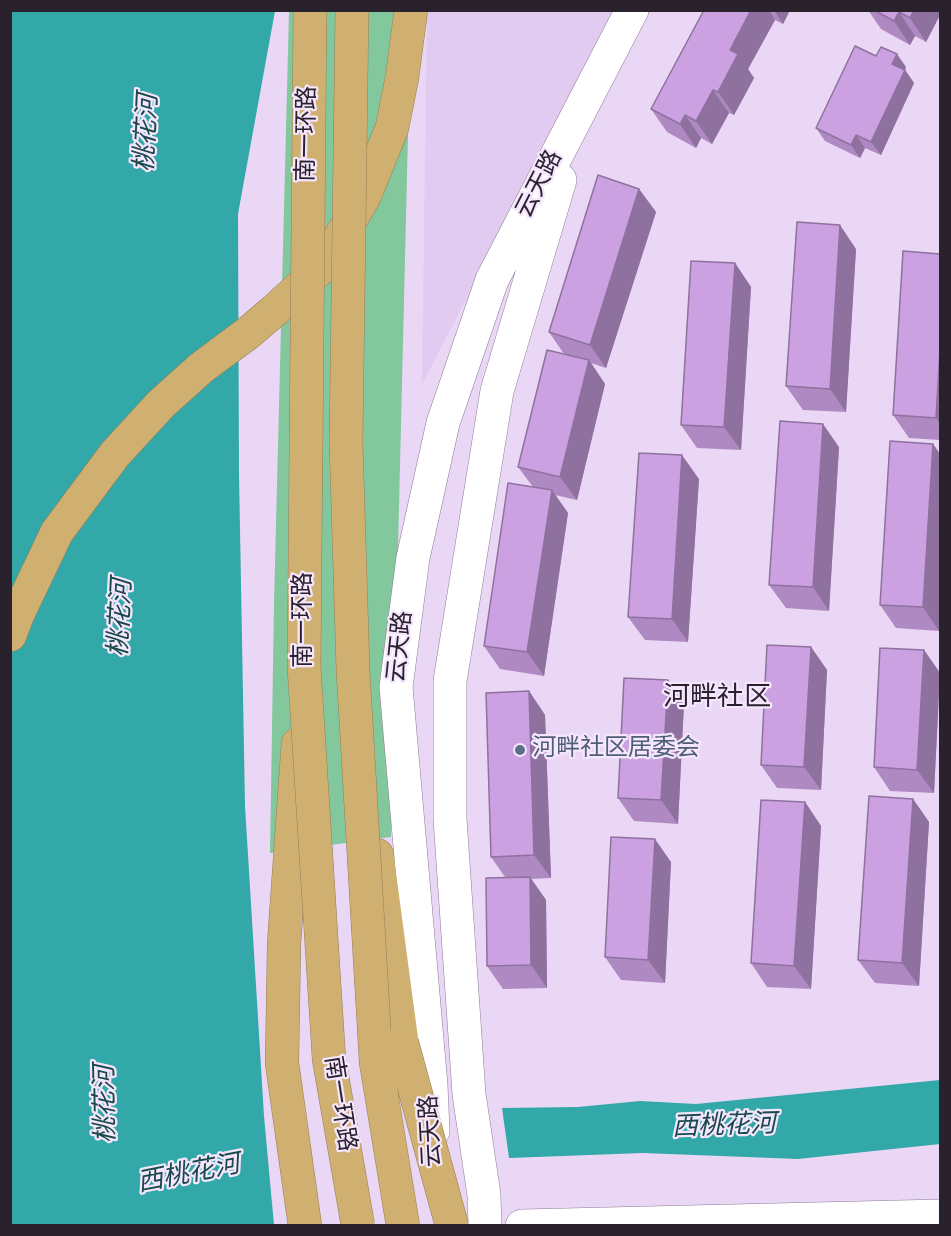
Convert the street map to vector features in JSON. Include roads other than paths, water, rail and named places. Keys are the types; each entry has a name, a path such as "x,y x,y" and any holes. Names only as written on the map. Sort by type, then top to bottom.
{"highway":[{"name":"南一环路","path":"310,10 304,667 329,1059 358,1226"},
{"name":"南一环路","path":"352,10 346,442 353,670 376,1062 403,1226"},
{"path":"10,635 57,532 115,454 161,404 193,375 248,333 323,266 364,197 392,128 402,78 411,10"},
{"path":"304,667 284,944 282,1063 305,1226"},
{"path":"353,670 402,1044 443,1219"}],"main road":[{"name":"云天路","path":"443,1219 396,687 413,558 443,423 492,280 632,10"},
{"name":"云天路","path":"485,1210 469,1094 450,819 450,681 497,391 584,101"},
{"path":"522,1226 940,1216"}],"water":[{"path":"10,11 275,11 238,214 239,473 245,806 264,1116 274,1225 11,1225"},
{"name":"西桃花河","path":"940,1080 940,1144 798,1159 643,1153 509,1158 502,1108 578,1107 640,1101 696,1104"}],"place":[{"name":"河畔社区居委会","path":"520,750"}],"district":[{"name":"河畔社区","path":"717,700"}],"water label":[{"name":"桃花河","path":"149,133"},
{"name":"桃花河","path":"123,618"},
{"name":"桃花河","path":"108,1104"}]}
